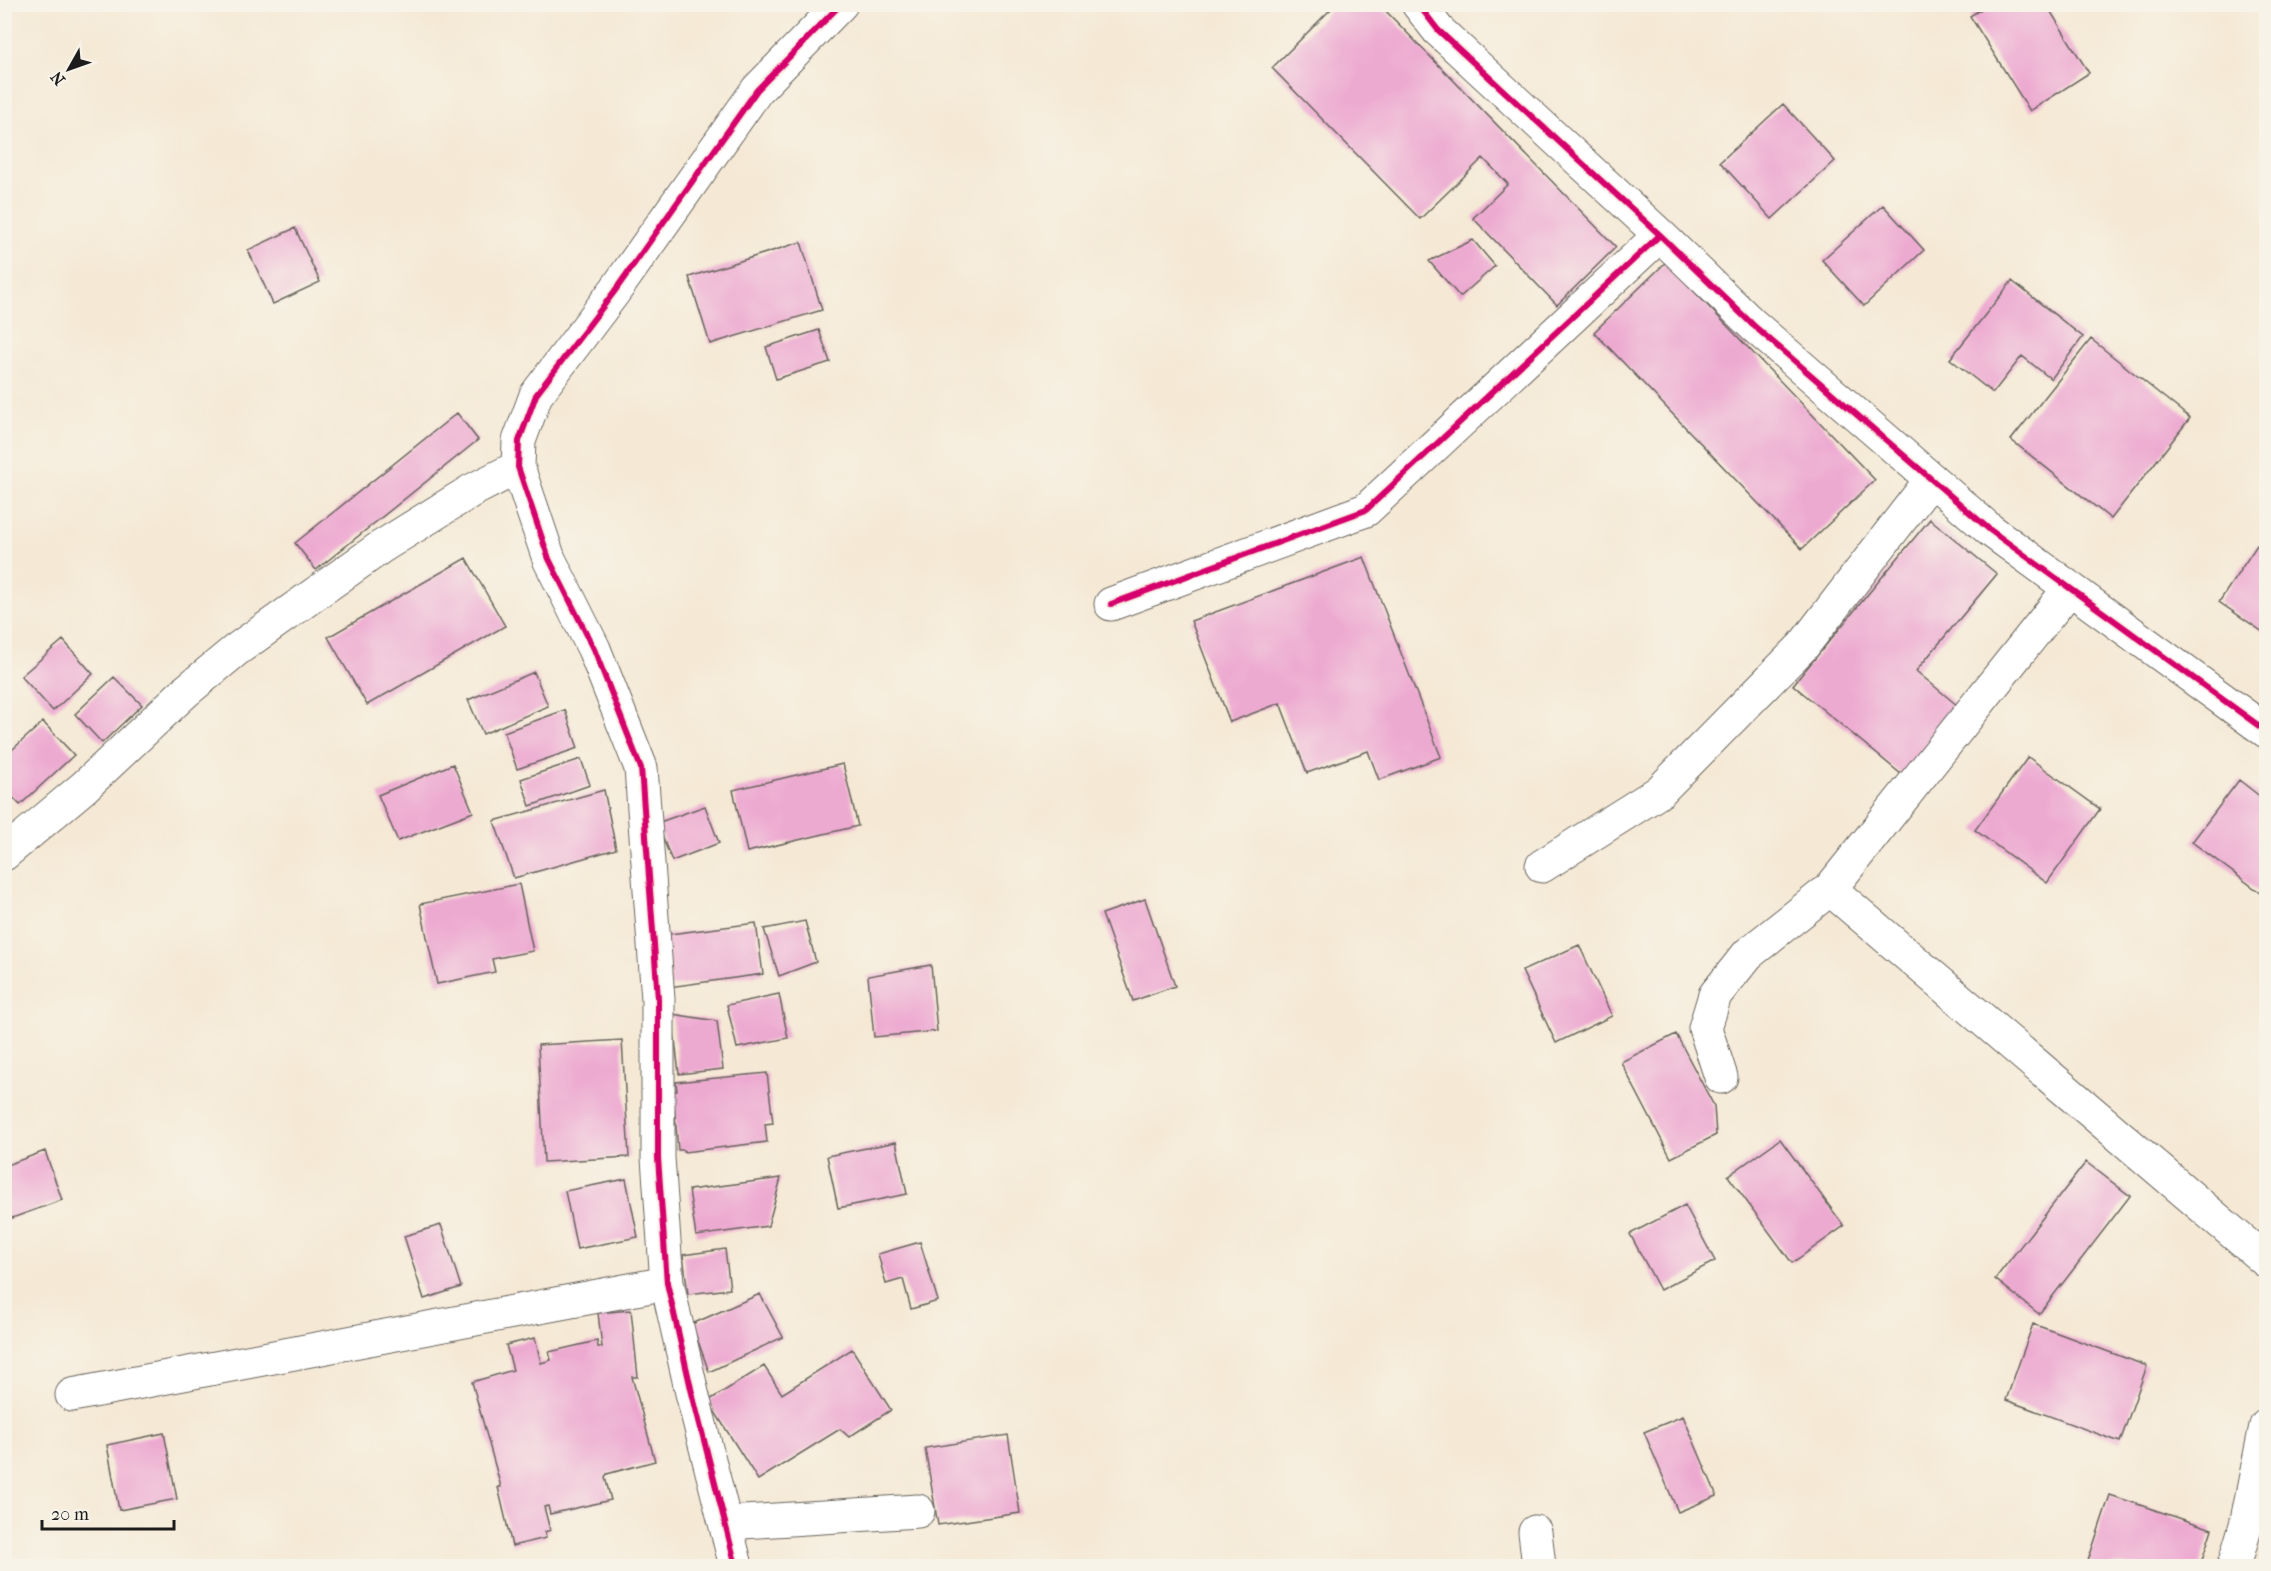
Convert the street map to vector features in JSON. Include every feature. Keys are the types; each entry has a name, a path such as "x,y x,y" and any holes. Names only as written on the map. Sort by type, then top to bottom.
{"street":[{"path":"736,1566 667,1283 658,1158 658,999 641,768 594,649 549,559 518,467 519,441 536,395 614,292 757,90 841,4"},
{"path":"1418,4 1438,30 1660,235 1753,325 1931,480 1990,530 2266,731"},
{"path":"1111,604 1366,510 1660,235"},
{"path":"4,854 84,787 185,692 237,650 381,547 471,491 518,467"},
{"path":"1542,866 1659,792 1803,646 1931,480"},
{"path":"1721,1077 1705,1028 1715,995 1748,954 1830,889 2070,588"},
{"path":"1830,889 2266,1262"},
{"path":"72,1395 667,1283"},
{"path":"2234,1566 2246,1525 2266,1426"},
{"path":"727,1523 918,1511"},
{"path":"1535,1532 1539,1566"}],"building":[{"path":"1336,4 1379,4 1616,247 1557,305 1473,218 1508,184 1483,158 1420,219 1272,68"},
{"path":"1989,4 2046,4 2089,73 2030,111 1970,16"},
{"path":"1783,104 1835,161 1772,219 1720,162"},
{"path":"1883,205 1924,250 1864,306 1822,260"},
{"path":"295,228 320,282 273,304 248,250"},
{"path":"1473,240 1495,266 1460,297 1429,261"},
{"path":"801,242 822,310 710,344 689,277"},
{"path":"1666,262 1875,480 1802,549 1594,332"},
{"path":"2012,281 2083,337 2051,379 2022,356 1993,393 1950,359"},
{"path":"819,330 830,362 776,379 766,347"},
{"path":"2091,339 2190,418 2111,519 2011,440"},
{"path":"457,413 478,440 316,570 295,543"},
{"path":"1930,519 1997,574 1916,671 1964,711 1907,779 1793,685"},
{"path":"2257,545 2266,551 2266,634 2219,602"},
{"path":"1364,557 1441,757 1379,780 1368,751 1307,773 1280,703 1230,722 1191,621"},
{"path":"466,558 505,626 367,705 328,637"},
{"path":"63,640 93,674 53,711 21,676"},
{"path":"534,672 548,706 483,734 468,700"},
{"path":"114,677 142,705 102,743 75,714"},
{"path":"565,710 578,748 517,769 504,732"},
{"path":"43,722 74,755 20,805 4,788 4,757"},
{"path":"2028,757 2100,809 2047,883 1975,830"},
{"path":"581,759 590,785 530,806 521,779"},
{"path":"453,764 473,812 398,841 378,795"},
{"path":"843,764 858,826 747,852 733,790"},
{"path":"2239,780 2266,801 2265,896 2192,842"},
{"path":"604,790 616,849 514,878 494,821"},
{"path":"705,806 719,843 672,861 657,823"},
{"path":"4,807 10,810 4,820"},
{"path":"519,884 533,951 492,959 495,972 437,984 420,904"},
{"path":"1145,899 1175,986 1133,1001 1102,914"},
{"path":"805,921 816,962 779,976 764,929"},
{"path":"756,923 763,974 669,987 662,935"},
{"path":"1579,945 1612,1016 1556,1043 1522,971"},
{"path":"931,965 937,1031 874,1037 868,976"},
{"path":"779,994 788,1038 737,1048 727,1005"},
{"path":"672,1014 717,1021 723,1069 679,1074"},
{"path":"1676,1034 1714,1106 1716,1135 1671,1158 1621,1062"},
{"path":"622,1040 629,1157 544,1162 538,1045"},
{"path":"767,1073 773,1123 765,1124 767,1142 684,1152 684,1150 678,1150 673,1091 677,1091 676,1082"},
{"path":"1780,1139 1844,1226 1792,1263 1728,1176"},
{"path":"896,1142 907,1194 838,1208 827,1156"},
{"path":"45,1151 62,1200 4,1221 4,1166"},
{"path":"2086,1162 2130,1196 2039,1314 1995,1279"},
{"path":"781,1178 768,1226 696,1236 689,1190"},
{"path":"626,1179 638,1237 577,1249 565,1191"},
{"path":"1685,1205 1715,1261 1660,1290 1630,1234"},
{"path":"441,1225 461,1287 424,1299 404,1236"},
{"path":"920,1242 938,1301 911,1309 903,1279 886,1284 878,1254"},
{"path":"725,1249 730,1289 688,1294 683,1255"},
{"path":"760,1294 783,1337 709,1372 692,1324"},
{"path":"631,1310 638,1377 632,1377 655,1461 607,1474 605,1477 611,1500 550,1514 548,1506 544,1507 550,1530 545,1532 546,1538 512,1546 498,1487 501,1487 472,1382 513,1370 506,1345 535,1338 541,1363 551,1360 549,1352 597,1341 598,1347 602,1347 598,1313"},
{"path":"2033,1324 2147,1366 2120,1442 2006,1400"},
{"path":"852,1349 891,1410 849,1437 840,1429 758,1480 708,1401 764,1366 782,1394"},
{"path":"1683,1416 1717,1496 1678,1512 1644,1432"},
{"path":"164,1433 177,1499 119,1510 107,1445"},
{"path":"1008,1435 1020,1513 938,1525 925,1448"},
{"path":"2110,1495 2212,1529 2200,1566 2104,1566 2088,1561"}],"cycle path":[{"path":"736,1566 667,1283 658,1158 658,999 641,768 594,649 549,559 518,467 519,441 536,395 614,292 757,90 841,4"},
{"path":"1418,4 1438,30 1660,235 1753,325 1990,530 2266,731"},
{"path":"1111,604 1366,510 1660,235"}]}
